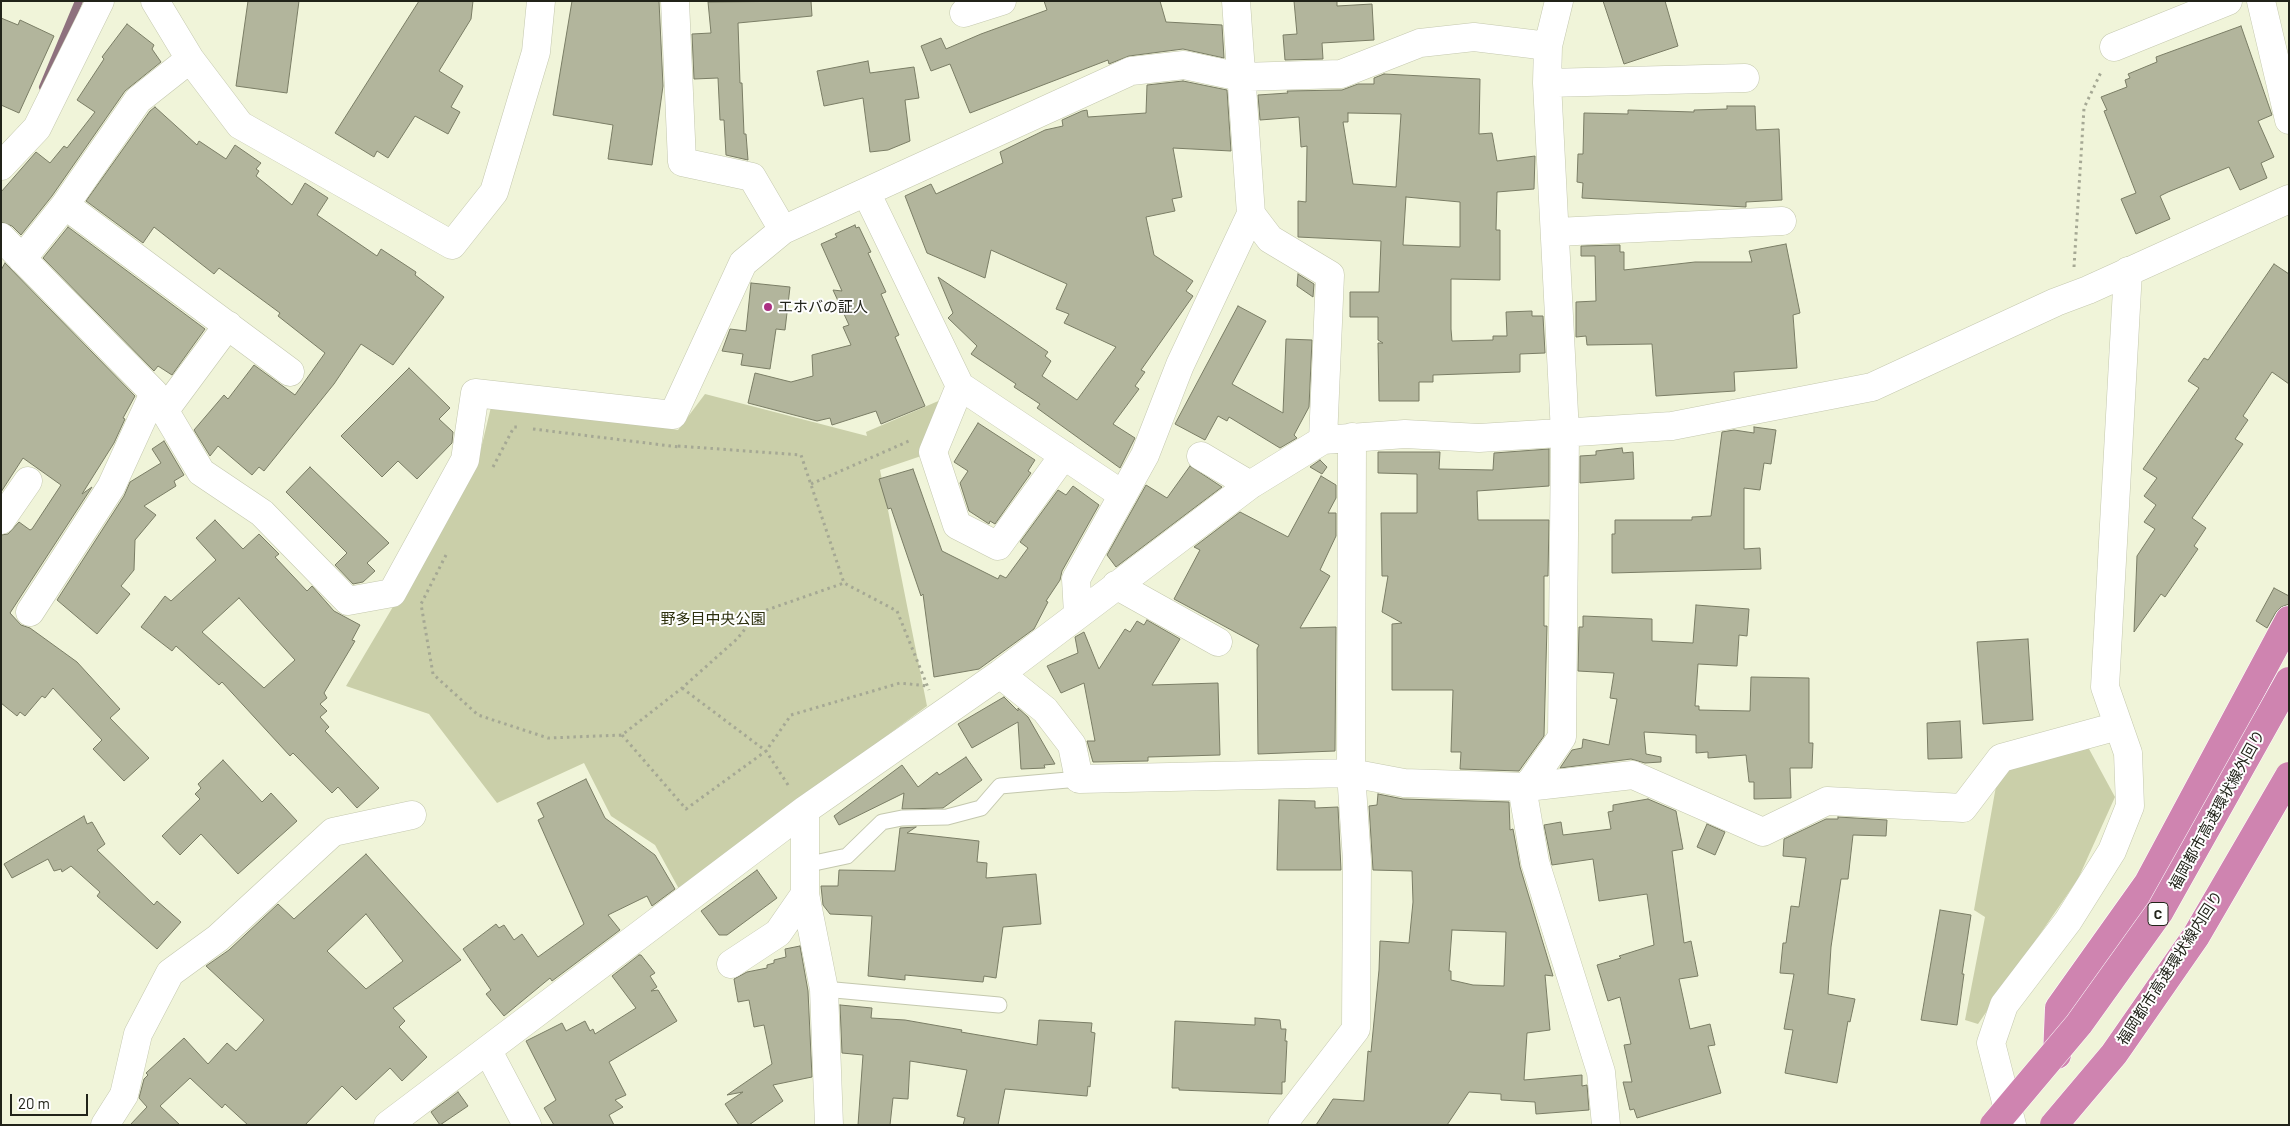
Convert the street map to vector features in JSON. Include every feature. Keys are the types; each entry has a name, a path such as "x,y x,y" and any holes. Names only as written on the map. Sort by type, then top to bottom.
{"highway":[{"path":"2057,1055 2059,1008 2148,883 2289,620"},
{"name":"福岡都市高速環状線外回り","path":"1994,1125 2079,1024 2160,911 2289,681"},
{"name":"福岡都市高速環状線内回り","path":"2054,1125 2114,1054 2196,936 2289,776"}],"street":[{"path":"1,166 37,128 100,1"},
{"path":"156,1 190,59 240,125 452,245 494,192 536,52 541,1"},
{"path":"675,1 682,162 752,177 783,230"},
{"path":"964,13 1002,1"},
{"path":"1078,614 1076,579 1145,455 1180,365 1251,214 1236,1"},
{"path":"1559,1 1548,46 1547,83 1565,433 1562,737 1523,793 1535,862 1602,1072 1606,1125"},
{"path":"2114,47 2228,1"},
{"path":"2260,1 2279,26 2289,120"},
{"path":"1,237 160,402 201,472 262,513 348,601 392,593 465,460 475,393 673,415 744,263 783,230 1131,71 1184,65 1242,77 1342,74 1420,43 1474,37 1548,46"},
{"path":"22,259 65,205 138,100 190,59"},
{"path":"1547,83 1745,78"},
{"path":"866,192 960,386 1123,495"},
{"path":"388,1125 805,810 1000,674 1116,584 1250,485 1323,440 1405,434 1479,438 1672,426 1872,387 2056,302 2289,199"},
{"path":"65,205 290,372"},
{"path":"1251,214 1270,238 1330,274 1323,440"},
{"path":"1556,232 1782,222"},
{"path":"2012,1125 1991,1043 2004,1005 2068,921 2112,851 2130,806 2128,753 2105,688 2128,271"},
{"path":"30,612 111,488 160,402 228,325"},
{"path":"960,386 933,452 957,525 998,546 1064,456"},
{"path":"1282,1125 1356,1029 1357,860 1351,773 1352,437"},
{"path":"1201,456 1250,485"},
{"path":"1,520 28,481"},
{"path":"1116,584 1218,642"},
{"path":"1000,674 1045,710 1072,745 1079,779 1351,773 1404,783 1528,787 1633,775 1763,832 1827,800 1963,808 2001,758 2118,726"},
{"path":"805,810 805,894 824,989 828,1125"},
{"path":"105,1125 124,1094 138,1034 170,973 218,938 333,832 412,815"},
{"path":"731,964 778,933 805,894"},
{"path":"488,1051 527,1125"}],"lane":[{"path":"805,865 847,856 882,822 902,818 947,817 981,808 1000,786 1079,779"},
{"path":"824,989 998,1005"}],"path":[{"path":"2074,277 2084,108 2114,47"},
{"path":"669,414 679,447"},
{"path":"811,484 945,425"},
{"path":"491,470 514,426 679,447 801,455 844,583 897,611 940,716"},
{"path":"450,547 421,604 433,674 478,715 548,738 622,735 682,688 737,639 758,613 844,583"},
{"path":"622,735 686,809 766,751 791,715 900,683 927,686"},
{"path":"682,688 766,751 805,810"}],"green space":[{"name":"野多目中央公園","path":"957,393 933,452 880,470 927,706 679,889 655,845 611,816 584,763 497,803 429,714 346,686 477,465 492,403 678,430 705,394 867,436 866,432"},
{"path":"2082,736 2115,797 2078,879 1978,1024 1965,1020 1985,917 1974,910 2001,758"}],"building":[{"path":"248,1 299,1 287,93 236,86"},
{"path":"419,1 473,1 471,19 439,71 463,86 451,107 460,112 448,134 415,116 388,158 377,151 374,157 335,133"},
{"path":"572,1 659,1 663,86 652,165 608,159 613,125 553,115"},
{"path":"811,1 812,16 738,23 740,83 742,83 744,134 746,134 748,160 726,155 724,120 720,120 718,78 694,79 692,34 711,33 708,2"},
{"path":"1044,1 1160,1 1166,22 1222,25 1224,58 1183,49 1129,56 1109,64 1108,60 970,113 950,64 931,71 921,46 941,38 946,49 1047,10"},
{"path":"1294,1 1337,1 1337,6 1372,4 1374,40 1322,43 1323,59 1285,60 1283,35 1297,34"},
{"path":"1603,1 1665,1 1678,46 1624,64"},
{"path":"1,18 18,25 20,20 54,36 19,113 1,105"},
{"path":"127,24 154,45 152,49 161,62 125,91 52,196 21,235 12,226 1,222 1,192 36,152 50,163 64,146 67,148 95,112 77,100 104,59 102,57"},
{"path":"2241,26 2272,115 2258,121 2274,157 2261,163 2267,178 2240,190 2229,167 2168,192 2160,196 2170,219 2136,234 2121,199 2136,193 2104,111 2107,110 2101,97 2127,87 2125,80 2130,78 2128,74 2157,62 2156,57"},
{"path":"868,61 870,73 914,67 919,98 905,100 910,141 888,150 870,152 863,98 824,106 817,71"},
{"path":"1384,74 1480,79 1479,134 1492,133 1497,161 1535,156 1534,189 1497,192 1496,230 1500,230 1500,280 1451,279 1452,341 1493,340 1493,336 1507,336 1506,312 1532,311 1532,316 1543,316 1545,353 1520,354 1520,372 1433,375 1433,382 1419,382 1419,401 1379,401 1378,343 1383,343 1378,340 1378,317 1350,317 1350,292 1379,292 1381,241 1298,237 1298,201 1306,202 1307,146 1301,147 1299,117 1260,120 1258,95 1288,93 1287,91 1342,90 1358,84 1374,84 1374,78","holes":["1348,113 1401,114 1396,187 1353,184 1343,122 1348,122","1406,197 1460,202 1460,247 1403,245"]},
{"path":"1183,81 1227,90 1231,151 1173,148 1182,197 1172,199 1175,211 1146,217 1154,255 1193,281 1186,291 1193,296 1141,370 1145,372 1135,386 1139,389 1113,424 1135,438 1120,468 1037,408 1040,404 1014,387 1016,384 971,354 977,346 948,318 953,313 938,277 1048,352 1045,356 1051,361 1042,376 1077,400 1116,347 1064,323 1069,314 1056,309 1067,284 991,250 985,278 927,253 905,196 931,184 936,194 1003,163 1000,152 1045,130 1063,126 1062,120 1082,111 1087,110 1088,117 1146,113 1147,85"},
{"path":"1727,106 1755,106 1756,130 1779,129 1782,200 1746,202 1746,207 1582,198 1583,183 1577,182 1578,154 1583,154 1584,113 1628,114 1628,110 1694,112 1694,110 1727,109"},
{"path":"155,107 197,145 199,141 226,159 235,145 261,163 256,169 259,171 256,176 292,205 305,183 328,198 317,215 377,256 381,249 416,272 415,275 444,297 393,365 361,344 334,384 264,471 259,467 252,475 218,446 210,456 194,430 224,395 228,399 254,365 295,395 325,353 278,316 280,313 219,268 214,274 154,227 143,243 86,201 150,111"},
{"path":"855,225 856,228 859,227 871,252 868,253 886,292 881,294 899,335 895,337 925,406 881,424 876,411 832,425 830,418 817,421 748,403 755,373 791,382 813,376 812,355 851,345 843,327 849,325 833,290 842,291 821,244 837,237 835,234"},
{"path":"68,227 205,329 172,375 158,366 154,371 43,258"},
{"path":"1786,244 1800,313 1793,315 1797,368 1734,372 1735,391 1656,396 1652,344 1587,345 1586,336 1576,337 1576,302 1596,301 1595,256 1581,256 1581,246 1620,245 1620,252 1624,252 1624,270 1695,262 1752,262 1749,251"},
{"path":"5,263 135,396 123,418 125,419 114,443 82,494 92,487 10,613 21,625 30,628 77,662 120,709 110,718 149,758 124,781 93,749 102,740 53,688 45,698 42,696 25,716 20,712 17,716 1,703 1,535 8,534 19,522 30,530 32,529 61,485 23,458 1,492 1,270"},
{"path":"2274,264 2289,274 2289,384 2272,372 2243,416 2248,420 2235,439 2243,444 2192,518 2206,528 2194,546 2198,549 2165,597 2161,594 2134,632 2137,556 2155,529 2144,522 2156,505 2144,496 2157,478 2143,469 2199,388 2188,381 2204,358 2208,360"},
{"path":"1298,274 1314,284 1313,297 1297,286"},
{"path":"751,283 790,287 785,330 776,329 770,369 741,365 743,354 722,351 730,329 746,331"},
{"path":"1238,306 1266,321 1232,384 1283,413 1286,339 1312,340 1309,407 1294,435 1297,438 1280,448 1229,417 1227,421 1218,416 1205,440 1175,424"},
{"path":"409,368 450,408 439,419 453,432 452,443 417,479 398,461 382,477 341,436"},
{"path":"978,423 1035,460 1028,471 1031,473 995,524 990,521 989,524 969,511 960,483 968,471 954,462"},
{"path":"1754,427 1776,430 1771,464 1764,463 1760,490 1744,488 1744,549 1760,548 1761,569 1612,573 1612,534 1615,534 1615,520 1692,520 1692,517 1711,516 1722,432 1734,430 1754,433"},
{"path":"164,441 184,475 174,481 176,486 144,506 156,515 135,540 134,570 121,586 130,594 97,634 57,600 124,496 130,482 161,463 152,449"},
{"path":"1622,448 1623,453 1633,452 1634,479 1580,483 1580,456 1596,455 1596,451"},
{"path":"1549,449 1549,486 1477,491 1478,520 1549,520 1548,576 1544,576 1544,626 1547,626 1544,736 1519,771 1460,769 1461,752 1451,752 1453,690 1392,690 1392,624 1402,623 1382,612 1388,576 1382,576 1381,513 1417,513 1417,474 1378,473 1378,452 1440,452 1439,469 1493,470 1494,453"},
{"path":"1320,460 1327,467 1322,474 1310,467"},
{"path":"1190,466 1222,487 1116,567 1107,555 1146,485 1167,498"},
{"path":"310,467 389,543 367,563 375,571 363,582 353,584 335,565 347,553 286,492"},
{"path":"913,469 942,551 998,579 1000,575 1006,578 1028,548 1020,542 1058,490 1066,495 1073,486 1099,505 1062,571 1060,580 1046,601 1048,602 1034,629 979,669 934,677 923,594 921,596 891,508 888,509 879,479"},
{"path":"1321,476 1336,485 1336,498 1328,513 1336,513 1336,536 1320,570 1330,576 1300,628 1336,627 1335,751 1258,754 1257,649 1259,645 1174,599 1200,550 1194,547 1240,512 1288,537"},
{"path":"215,520 243,549 259,534 279,554 275,557 307,591 312,586 334,611 360,625 352,640 355,641 324,693 327,698 320,704 327,711 320,717 329,727 325,731 379,788 357,808 338,787 332,793 293,753 290,756 222,682 219,685 176,646 172,651 141,627 165,596 171,601 216,560 196,538","holes":["239,598 295,660 264,688 202,632"]},
{"path":"2274,588 2289,596 2289,604 2281,607 2276,612 2267,628 2256,621"},
{"path":"1696,605 1749,609 1747,636 1739,635 1737,666 1698,664 1695,706 1699,706 1699,710 1750,711 1751,677 1809,678 1809,743 1813,743 1812,768 1790,768 1791,798 1754,799 1754,782 1749,782 1746,755 1708,758 1708,752 1696,753 1696,735 1644,732 1646,754 1661,757 1661,762 1645,763 1631,759 1560,768 1572,750 1582,748 1583,739 1609,745 1617,699 1610,698 1614,673 1578,671 1579,627 1583,627 1583,616 1652,619 1652,641 1693,643"},
{"path":"1147,620 1180,639 1152,685 1218,683 1220,755 1148,757 1148,761 1093,762 1087,741 1095,741 1084,683 1061,693 1047,666 1078,653 1075,637 1084,632 1099,669 1125,629 1130,632 1137,621 1144,625"},
{"path":"2028,639 2033,720 1983,724 1977,642"},
{"path":"1004,697 1018,711 1018,708 1028,717 1055,764 1044,765 1045,768 1021,769 1018,722 972,748 958,724"},
{"path":"1960,721 1962,758 1928,759 1927,723"},
{"path":"966,757 982,780 943,808 902,809 904,793 839,825 834,816 902,765 918,787 937,772 939,775"},
{"path":"223,760 262,802 271,793 297,821 238,874 201,834 180,855 162,836 200,799 195,794 201,788 198,784"},
{"path":"586,779 605,818 655,855 675,889 652,906 647,896 608,915 620,930 552,981 550,978 504,1016 486,994 491,990 463,949 496,924 499,928 504,925 514,940 522,934 538,957 584,924 538,820 544,817 537,803"},
{"path":"1378,794 1403,799 1509,802 1510,830 1513,829 1520,867 1553,976 1545,975 1550,1030 1527,1033 1524,1080 1582,1075 1582,1086 1587,1085 1589,1110 1536,1114 1535,1102 1501,1100 1501,1094 1469,1092 1447,1125 1316,1125 1333,1099 1364,1101 1368,1051 1371,1052 1380,941 1409,943 1413,902 1412,871 1373,870 1369,806 1377,805","holes":["1452,930 1506,932 1504,986 1473,985 1451,980 1451,971 1449,971"]},
{"path":"1648,799 1676,811 1683,849 1672,851 1684,943 1691,941 1698,976 1679,979 1690,1029 1710,1024 1715,1045 1708,1046 1721,1093 1637,1118 1634,1109 1630,1110 1623,1082 1632,1082 1624,1045 1631,1044 1620,997 1608,1001 1597,965 1654,945 1647,894 1599,901 1593,859 1552,865 1544,825 1561,822 1563,835 1611,829 1608,812 1613,811 1613,805"},
{"path":"1279,800 1315,801 1315,808 1338,807 1341,870 1277,870"},
{"path":"84,816 87,824 92,822 105,844 97,850 154,905 157,901 181,922 157,949 97,896 100,892 71,866 62,872 61,869 54,871 48,859 12,878 4,864"},
{"path":"1838,817 1887,820 1886,836 1853,835 1848,879 1841,879 1831,947 1828,994 1855,999 1850,1022 1848,1021 1837,1083 1785,1073 1793,1030 1784,1029 1794,974 1780,973 1783,943 1786,943 1791,906 1799,907 1806,858 1783,856 1784,839 1826,819 1838,819"},
{"path":"1707,824 1725,832 1715,855 1697,847"},
{"path":"916,827 907,833 979,841 977,862 987,863 986,878 1036,874 1041,924 1003,927 996,978 984,976 983,982 905,975 905,980 868,976 872,916 830,914 823,905 821,886 838,886 839,870 895,871 900,828"},
{"path":"366,854 461,960 393,1008 405,1021 399,1027 427,1057 402,1081 390,1068 356,1100 342,1086 305,1125 248,1125 225,1104 222,1108 190,1078 160,1106 180,1125 130,1125 147,1107 139,1098 144,1079 148,1075 146,1073 184,1038 208,1064 227,1043 236,1051 264,1020 206,966 229,950 278,904 294,919","holes":["366,914 403,961 366,989 327,951"]},
{"path":"757,870 777,898 727,935 719,935 701,911"},
{"path":"1940,910 1971,915 1957,1025 1921,1020"},
{"path":"800,946 808,991 812,1077 773,1085 783,1101 749,1125 739,1125 725,1104 743,1092 727,1095 772,1064 764,1025 754,1027 749,1000 738,1002 734,979 747,972 767,968 767,965 774,963 774,960 786,957 785,949"},
{"path":"639,955 655,973 650,976 657,987 651,991 658,990 677,1021 609,1062 626,1095 615,1100 623,1107 609,1115 614,1125 554,1125 544,1108 556,1100 526,1041 562,1023 566,1031 585,1021 590,1031 593,1029 595,1034 636,1008 612,976"},
{"path":"840,1005 872,1008 871,1018 905,1020 1037,1045 1039,1020 1092,1023 1091,1032 1095,1033 1090,1087 1088,1086 1087,1096 1005,1089 998,1125 963,1125 965,1118 957,1116 967,1070 910,1061 908,1099 893,1098 890,1125 858,1125 863,1055 842,1053"},
{"path":"1255,1018 1280,1020 1281,1029 1286,1029 1285,1082 1282,1082 1282,1094 1179,1090 1179,1088 1172,1088 1175,1021 1255,1025"},
{"path":"458,1092 468,1106 440,1125 431,1112"}],"waterway":[{"path":"43,87 79,1"}],"place":[{"name":"エホバの証人","path":"768,307"}]}
